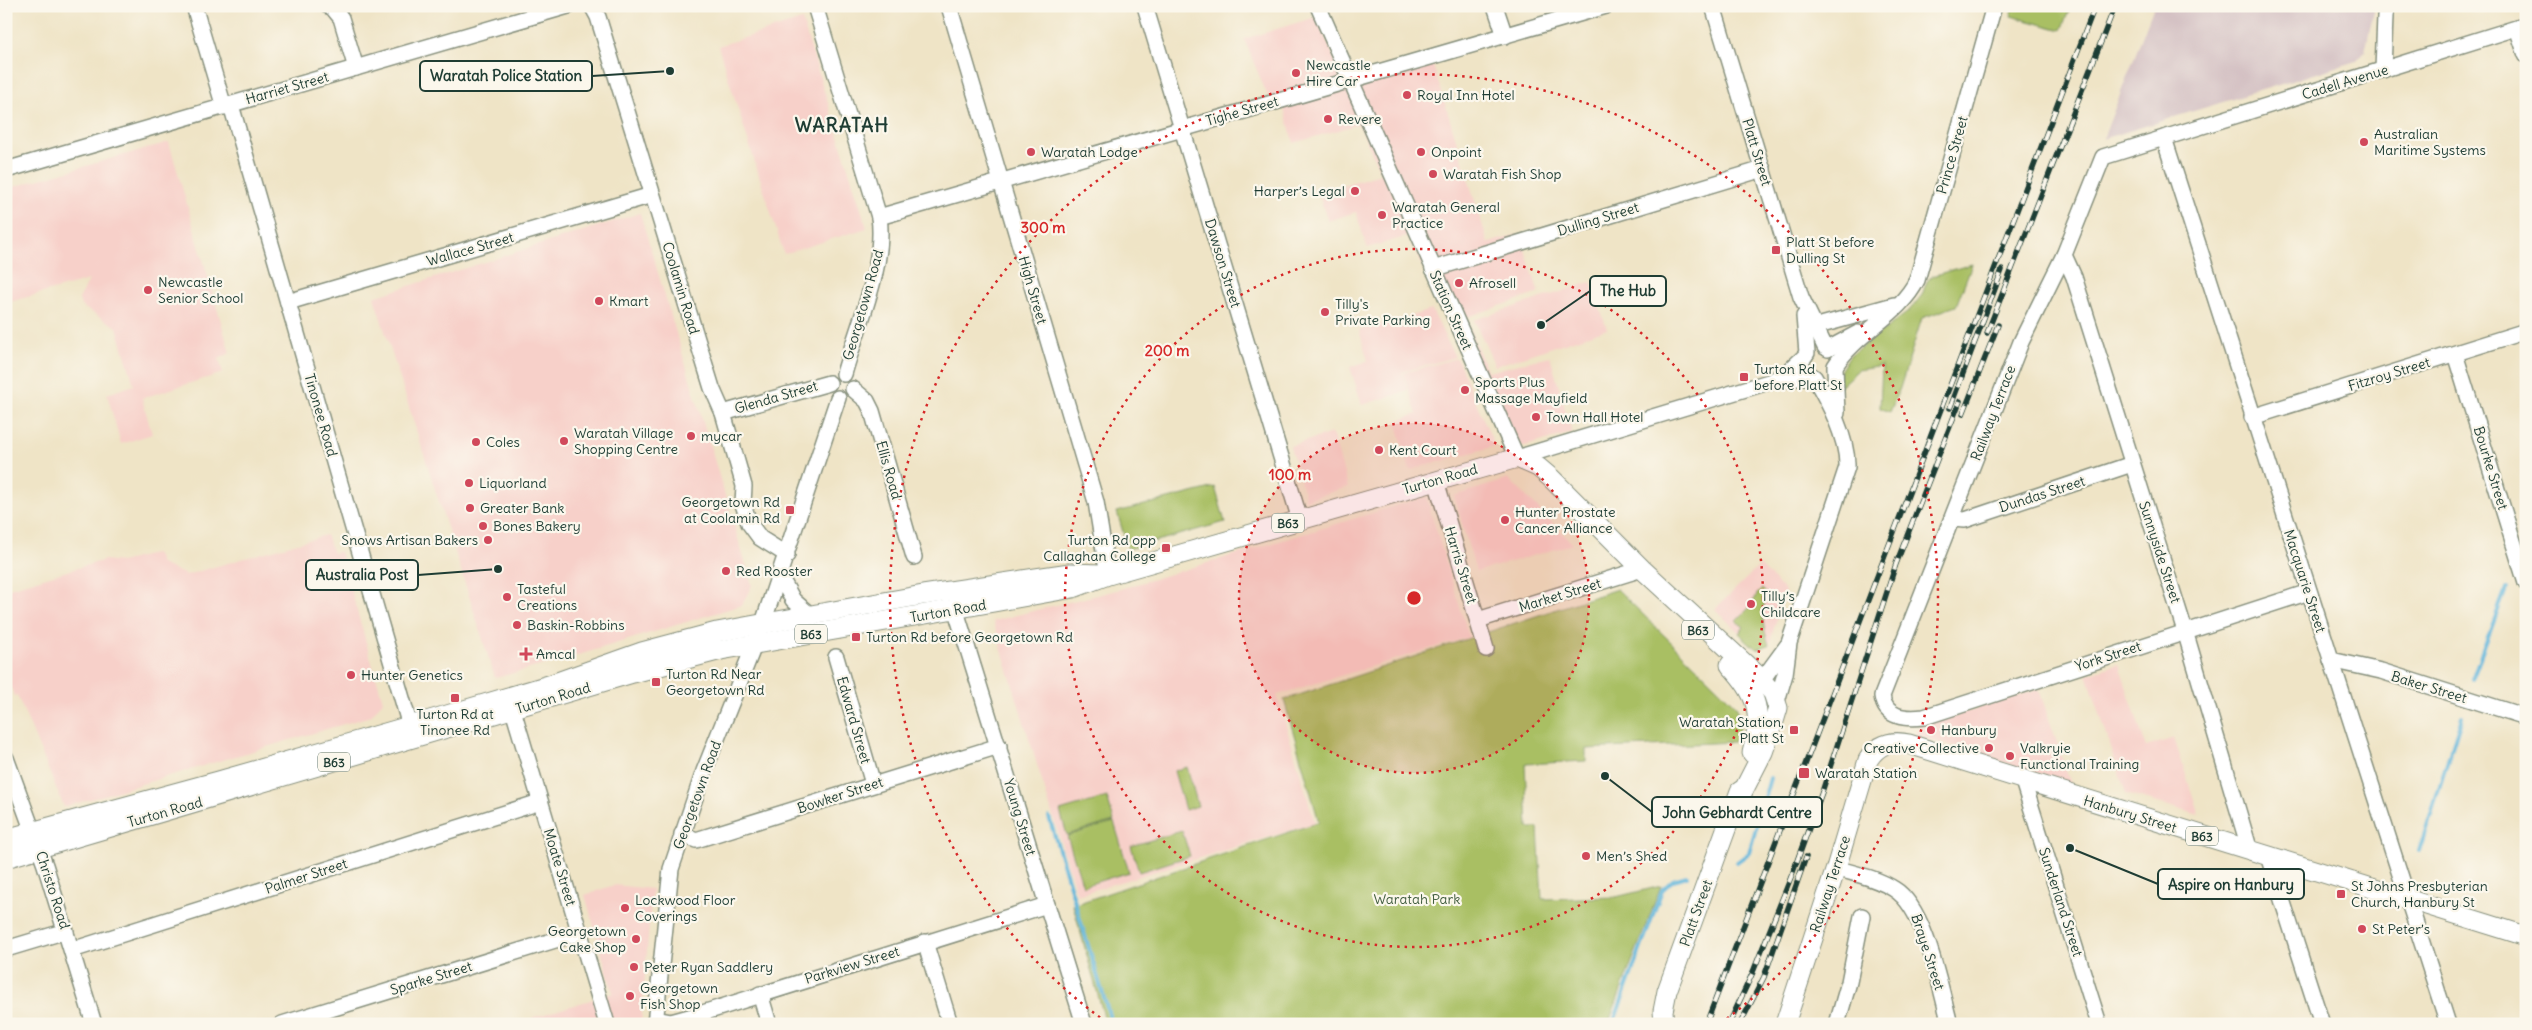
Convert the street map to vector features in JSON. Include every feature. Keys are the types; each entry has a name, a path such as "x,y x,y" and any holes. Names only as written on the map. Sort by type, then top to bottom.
{"main road":[{"name":"Turton Road","path":"6,839 37,840 513,710 633,673 754,644 956,611 1073,588 1108,575 1517,458"},
{"name":"B63","path":"1517,458 1538,468 1551,478 1642,569 1762,680 1776,701 1777,713 1760,737"},
{"name":"B63","path":"1642,569 1745,682 1757,709 1760,737"},
{"name":"Turton Road","path":"6,858 37,840 219,782 552,684 642,652 717,632 1070,573 1108,575"},
{"path":"1760,737 1765,708 1760,688 1762,680"},
{"name":"Platt Street","path":"1664,1024 1664,1000 1667,991 1760,737"},
{"name":"Hanbury Street","path":"1879,747 1888,743 1903,743 2526,936"},
{"name":"Railway Terrace","path":"1785,1024 1836,868 1866,765 1872,754 1879,747"}],"street":[{"name":"Tinonee Road","path":"194,6 288,302 410,726"},
{"path":"328,6 332,7 341,18 356,68"},
{"name":"Harriet Street","path":"6,170 568,6"},
{"name":"Coolamin Road","path":"592,6 598,17 712,388 722,413 744,486 744,504 749,523 760,538 787,555"},
{"name":"Georgetown Road","path":"815,6 879,217 881,232 878,259 844,374"},
{"name":"High Street","path":"949,6 1096,502 1108,575"},
{"name":"Dawson Street","path":"1146,6 1300,520"},
{"name":"Station Street","path":"1318,6 1517,458"},
{"path":"1496,6 1505,36"},
{"name":"Tighe Street","path":"879,217 1000,180 1606,6"},
{"name":"Platt Street","path":"1713,6 1801,297 1814,327 1827,348"},
{"name":"Prince Street","path":"1835,367 1869,328 1904,301 1918,275 1994,6"},
{"path":"2383,70 2384,16 2387,6"},
{"path":"2522,27 2526,55"},
{"name":"Cadell Avenue","path":"2164,138 2522,27"},
{"name":"Railway Terrace","path":"1907,719 1891,714 1884,707 1882,696 2021,342 2064,255 2103,157 2164,138"},
{"name":"Macquarie Street","path":"2164,138 2448,1024"},
{"name":"Dulling Street","path":"1433,269 1762,168"},
{"name":"Wallace Street","path":"288,302 652,195"},
{"name":"Sunnyside Street","path":"2064,255 2074,277 2185,631 2259,854 2322,1024"},
{"name":"Platt Street","path":"1801,297 1806,355"},
{"path":"1814,327 1904,301"},
{"name":"Prince Street","path":"1827,348 1869,328"},
{"name":"Fitzroy Street","path":"2252,417 2526,331"},
{"path":"1776,701 1785,674 1790,643 1846,471 1847,456 1838,427 1813,376 1805,367 1806,355 1815,347 1827,348 1834,356 1838,427"},
{"name":"Bourke Street","path":"2455,354 2522,554 2526,583"},
{"name":"Turton Road","path":"1517,458 1772,381 1788,372 1806,355"},
{"path":"1813,376 1827,376 1835,367"},
{"path":"836,374 844,374 851,378 853,389 847,397 838,398 830,392 829,383 836,374"},
{"name":"Turton Road","path":"1772,381 1787,381 1813,376"},
{"name":"Glenda Street","path":"722,413 829,383"},
{"name":"Ellis Road","path":"853,389 867,401 872,411 914,557"},
{"name":"Georgetown Road","path":"656,1021 671,869 682,834 763,624 838,398"},
{"name":"Dundas Street","path":"1952,519 1964,520 2132,464"},
{"name":"Harris Street","path":"1436,481 1486,649"},
{"name":"Market Street","path":"1478,620 1642,569"},
{"path":"780,576 793,600 810,615"},
{"name":"York Street","path":"1907,719 1924,717 2309,592"},
{"name":"Young Street","path":"956,611 1084,1024"},
{"path":"1762,680 1790,643"},
{"name":"Edward Street","path":"836,657 873,784"},
{"name":"Baker Street","path":"2331,660 2380,671 2526,717"},
{"name":"Moate Street","path":"513,710 607,1024"},
{"name":"Bowker Street","path":"682,834 696,840 999,746"},
{"name":"Christo Road","path":"6,758 37,840 94,1024"},
{"name":"Sunderland Street","path":"2022,781 2099,1024"},
{"name":"Palmer Street","path":"72,950 540,802"},
{"name":"Braye Street","path":"1836,868 1889,886 1905,897 1922,926 1950,1024"},
{"name":"Parkview Street","path":"656,1021 671,1022 1047,905"},
{"path":"1837,1024 1849,982 1862,916"},
{"path":"6,949 66,931"},
{"name":"Sparke Street","path":"282,1024 581,932"},
{"path":"925,942 950,1024"},
{"path":"760,994 769,1024"}],"shaded area":[{"path":"2154,6 2375,6 2365,51 2356,61 2103,139"},
{"path":"1316,17 1349,91 1433,65 1488,243 1520,234 1539,293 1464,318 1488,372 1550,356 1572,433 1507,451 1409,236 1367,248 1356,212 1328,221 1318,192 1381,174 1359,124 1294,143 1280,96 1269,99 1244,39"},
{"path":"802,20 867,228 784,254 718,46"},
{"name":"Newcastle Senior School","path":"169,142 230,353 219,359 223,373 142,398 152,434 121,444 107,394 134,385 117,327 81,306 79,299 89,280 6,303 6,189"},
{"name":"Waratah Village Shopping Centre","path":"640,213 752,585 742,605 559,661 495,678 374,297"},
{"path":"1591,282 1607,329 1495,366 1474,320"},
{"path":"1432,310 1455,357 1402,372 1408,391 1362,405 1350,367 1368,361 1359,330"},
{"path":"1457,358 1495,446 1410,470 1396,421 1417,414 1403,373"},
{"path":"1332,433 1348,487 1306,500 1290,446"},
{"name":"Hunter Prostate Cancer Alliance","path":"1509,479 1573,544 1476,572 1454,496"},
{"path":"1426,497 1469,637 1277,695 1315,823 1077,895 993,621 1117,590"},
{"path":"326,535 333,553 340,552 383,701 371,716 64,807 17,695 14,696 8,679 10,678 6,667 6,589 105,560 121,562 156,553 161,564 186,575"},
{"name":"Tilly’s Childcare","path":"1760,565 1785,591 1769,645 1756,649 1715,609"},
{"path":"2119,664 2146,747 2174,738 2199,815 2126,794 2087,674"},
{"path":"2039,689 2071,784 1915,735 1918,727"},
{"path":"614,885 652,889 641,1024 533,1024 532,1018 613,993 585,895"}],"green space":[{"path":"2014,6 2071,6 2061,30 2011,16"},
{"path":"1972,264 1956,306 1922,318 1900,388 1890,412 1880,408 1882,366 1858,370 1838,388 1840,371 1850,355 1908,312 1922,295 1927,281 1932,276"},
{"path":"1215,487 1225,522 1128,549 1117,512"},
{"name":"Waratah Park","path":"1617,589 1736,706 1742,722 1734,742 1586,749 1586,761 1525,764 1528,828 1538,828 1542,899 1616,897 1661,886 1608,1024 1106,1024 1073,905 1319,822 1284,700"},
{"path":"1762,589 1767,594 1763,620 1769,645 1756,649 1739,633 1744,627 1736,621 1754,603 1756,595"},
{"path":"1187,767 1198,806 1185,810 1174,771"},
{"path":"1107,797 1114,821 1067,835 1060,811"},
{"path":"1114,822 1129,872 1083,886 1067,836"},
{"path":"1182,831 1190,856 1139,872 1131,846"}],"waterway":[{"path":"2472,679 2506,589"},
{"path":"2419,851 2462,716"},
{"path":"1737,862 1749,853 1770,778"},
{"path":"1049,817 1112,1024"},
{"path":"1613,1024 1662,890 1673,880 1687,876"}],"railway":[{"path":"1706,1024 2095,6"},
{"path":"1987,333 2115,6"},
{"path":"1950,408 2002,270"},
{"path":"1963,414 1998,325"},
{"path":"1729,1024 1753,972 1793,872 1822,792 1896,564 1960,401"},
{"path":"1740,1024 1764,977 1806,857"}],"place":[{"name":"Waratah Police Station","path":"670,71"},
{"name":"Newcastle Hire Car","path":"1296,73"},
{"name":"Royal Inn Hotel","path":"1407,95"},
{"name":"Revere","path":"1328,119"},
{"name":"Australian Maritime Systems","path":"2364,142"},
{"name":"Waratah Lodge","path":"1031,152"},
{"name":"Onpoint","path":"1421,152"},
{"name":"Waratah Fish Shop","path":"1433,174"},
{"name":"Harper’s Legal","path":"1355,191"},
{"name":"Waratah General Practice","path":"1382,215"},
{"name":"Platt St before Dulling St","path":"1776,250"},
{"name":"Afrosell","path":"1459,283"},
{"name":"Newcastle Senior School","path":"148,290"},
{"name":"Kmart","path":"599,301"},
{"name":"Tilly's Private Parking","path":"1325,312"},
{"name":"The Hub","path":"1541,325"},
{"name":"Turton Rd before Platt St","path":"1744,377"},
{"name":"Sports Plus Massage Mayfield","path":"1465,390"},
{"name":"Town Hall Hotel","path":"1536,417"},
{"name":"mycar","path":"691,436"},
{"name":"Waratah Village Shopping Centre","path":"564,441"},
{"name":"Coles","path":"476,442"},
{"name":"Kent Court","path":"1379,450"},
{"name":"Liquorland","path":"469,483"},
{"name":"Greater Bank","path":"470,508"},
{"name":"Georgetown Rd at Coolamin Rd","path":"790,510"},
{"name":"Hunter Prostate Cancer Alliance","path":"1505,520"},
{"name":"Bones Bakery","path":"483,526"},
{"name":"Snows Artisan Bakers","path":"488,540"},
{"name":"Turton Rd opp Callaghan College","path":"1166,548"},
{"name":"Australia Post","path":"498,569"},
{"name":"Red Rooster","path":"726,571"},
{"name":"Tasteful Creations","path":"507,597"},
{"name":"Tilly’s Childcare","path":"1751,604"},
{"name":"Baskin-Robbins","path":"517,625"},
{"name":"Turton Rd before Georgetown Rd","path":"856,637"},
{"name":"Amcal","path":"526,654"},
{"name":"Hunter Genetics","path":"351,675"},
{"name":"Turton Rd Near Georgetown Rd","path":"656,682"},
{"name":"Turton Rd at Tinonee Rd","path":"455,698"},
{"name":"Waratah Station, Platt St","path":"1794,730"},
{"name":"Hanbury","path":"1931,730"},
{"name":"Creative Collective","path":"1989,748"},
{"name":"Valkryie Functional Training","path":"2010,756"},
{"name":"Waratah Station","path":"1804,773"},
{"name":"John Gebhardt Centre","path":"1605,776"},
{"name":"Aspire on Hanbury","path":"2070,848"},
{"name":"Men’s Shed","path":"1586,856"},
{"name":"St Johns Presbyterian Church, Hanbury St","path":"2341,894"},
{"name":"Lockwood Floor Coverings","path":"625,908"},
{"name":"St Peter’s","path":"2362,929"},
{"name":"Georgetown Cake Shop","path":"636,939"},
{"name":"Peter Ryan Saddlery","path":"634,967"},
{"name":"Georgetown Fish Shop","path":"630,996"}],"district":[{"name":"WARATAH","path":"842,125"}]}
